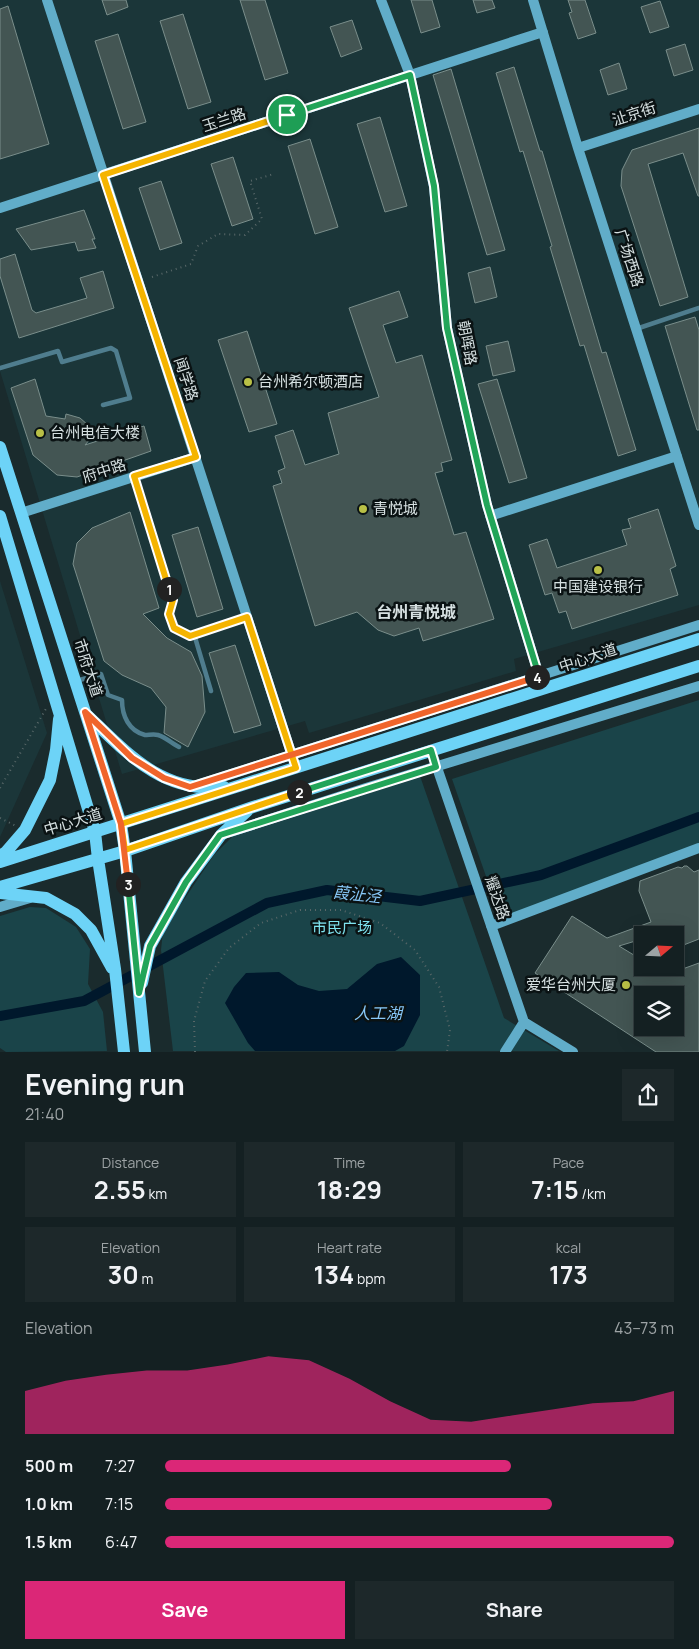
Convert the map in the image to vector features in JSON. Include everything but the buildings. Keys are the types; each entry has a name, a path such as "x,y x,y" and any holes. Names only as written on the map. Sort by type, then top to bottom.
{"main road":[{"name":"市府大道","path":"0,447 121,824 146,1052"},
{"path":"1,519 95,832 116,976 124,1052"},
{"name":"中心大道","path":"0,862 699,639"},
{"path":"0,887 98,859 253,807 699,666"},
{"path":"0,856 6,846 25,830 50,780 56,750 59,711"},
{"path":"85,712 132,758 164,778 190,787 216,788 243,785"},
{"path":"139,993 150,946 186,882 220,835 253,807"},
{"path":"0,894 46,898 75,914 91,930 116,976"}],"street":[{"name":"闻学路","path":"47,0 296,768"},
{"name":"朝晖路","path":"381,0 410,75 434,186 447,328 490,516 543,689"},
{"name":"广场西路","path":"533,0 578,148 699,525"},
{"name":"玉兰路","path":"0,208 543,32"},
{"name":"沚京街","path":"578,148 699,109"},
{"path":"490,516 677,456"},
{"name":"府中路","path":"22,513 196,457"},
{"path":"190,787 699,625"},
{"path":"220,835 699,686"},
{"name":"耀达路","path":"431,750 524,1022"},
{"path":"491,926 699,848"},
{"path":"0,907 36,897"},
{"path":"506,1052 524,1022 573,1052"}],"lane":[{"path":"636,329 699,308"},
{"path":"0,368 58,351 62,362 111,348 116,351 130,398 103,406"},
{"path":"134,476 173,600 169,614 174,628 190,636 247,617"},
{"path":"194,634 211,691"},
{"path":"75,681 101,674 108,695 122,700 122,710 132,728 145,734 158,735 179,747"}],"path":[{"path":"152,278 191,264 198,246 218,234 245,235 262,219 250,181 274,174"},
{"path":"0,788 55,695"},
{"path":"0,818 25,830"},
{"path":"195,1052 194,1021 205,981 229,948 261,923 300,910 341,910 380,923 415,950 439,987 450,1030 447,1052"}],"shaded area":[{"path":"0,0 699,0 699,605 514,659 516,671 309,733 305,721 122,774 0,371"},
{"path":"0,581 47,733 0,837"}],"green space":[{"path":"699,700 699,848 502,922 452,779"},
{"name":"市民广场","path":"420,776 504,1018 559,1051 173,1051 161,950 163,931 214,855 235,834"},
{"path":"30,907 46,908 76,927 90,949 88,984 103,1012 107,1051 6,1052 0,1048 0,916"}],"water":[{"name":"人工湖","path":"401,957 420,975 420,1015 404,1046 395,1051 255,1051 248,1043 225,1003 234,987 246,973 279,972 298,985 319,991 347,989 377,964"}],"waterway":[{"name":"葭沚泾","path":"0,1016 84,1001 267,903 327,890 420,901 541,875 699,817"}],"place":[{"name":"台州希尔顿酒店","path":"248,382"},
{"name":"台州电信大楼","path":"40,433"},
{"name":"青悦城","path":"363,509"},
{"name":"中国建设银行","path":"598,570"},
{"name":"爱华台州大厦","path":"626,985"}],"district":[{"name":"台州青悦城","path":"416,612"}],"route":[{"path":"287,115 103,175 196,457 134,476 173,600 169,614 174,628 190,636 247,617 292,754 296,768 121,824 125,850 431,750 436,767 220,835 186,882 150,946 139,993 121,824 85,712 132,758 164,778 190,787 292,754 539,676 487,505 447,328 434,186 410,75 287,115"}]}
